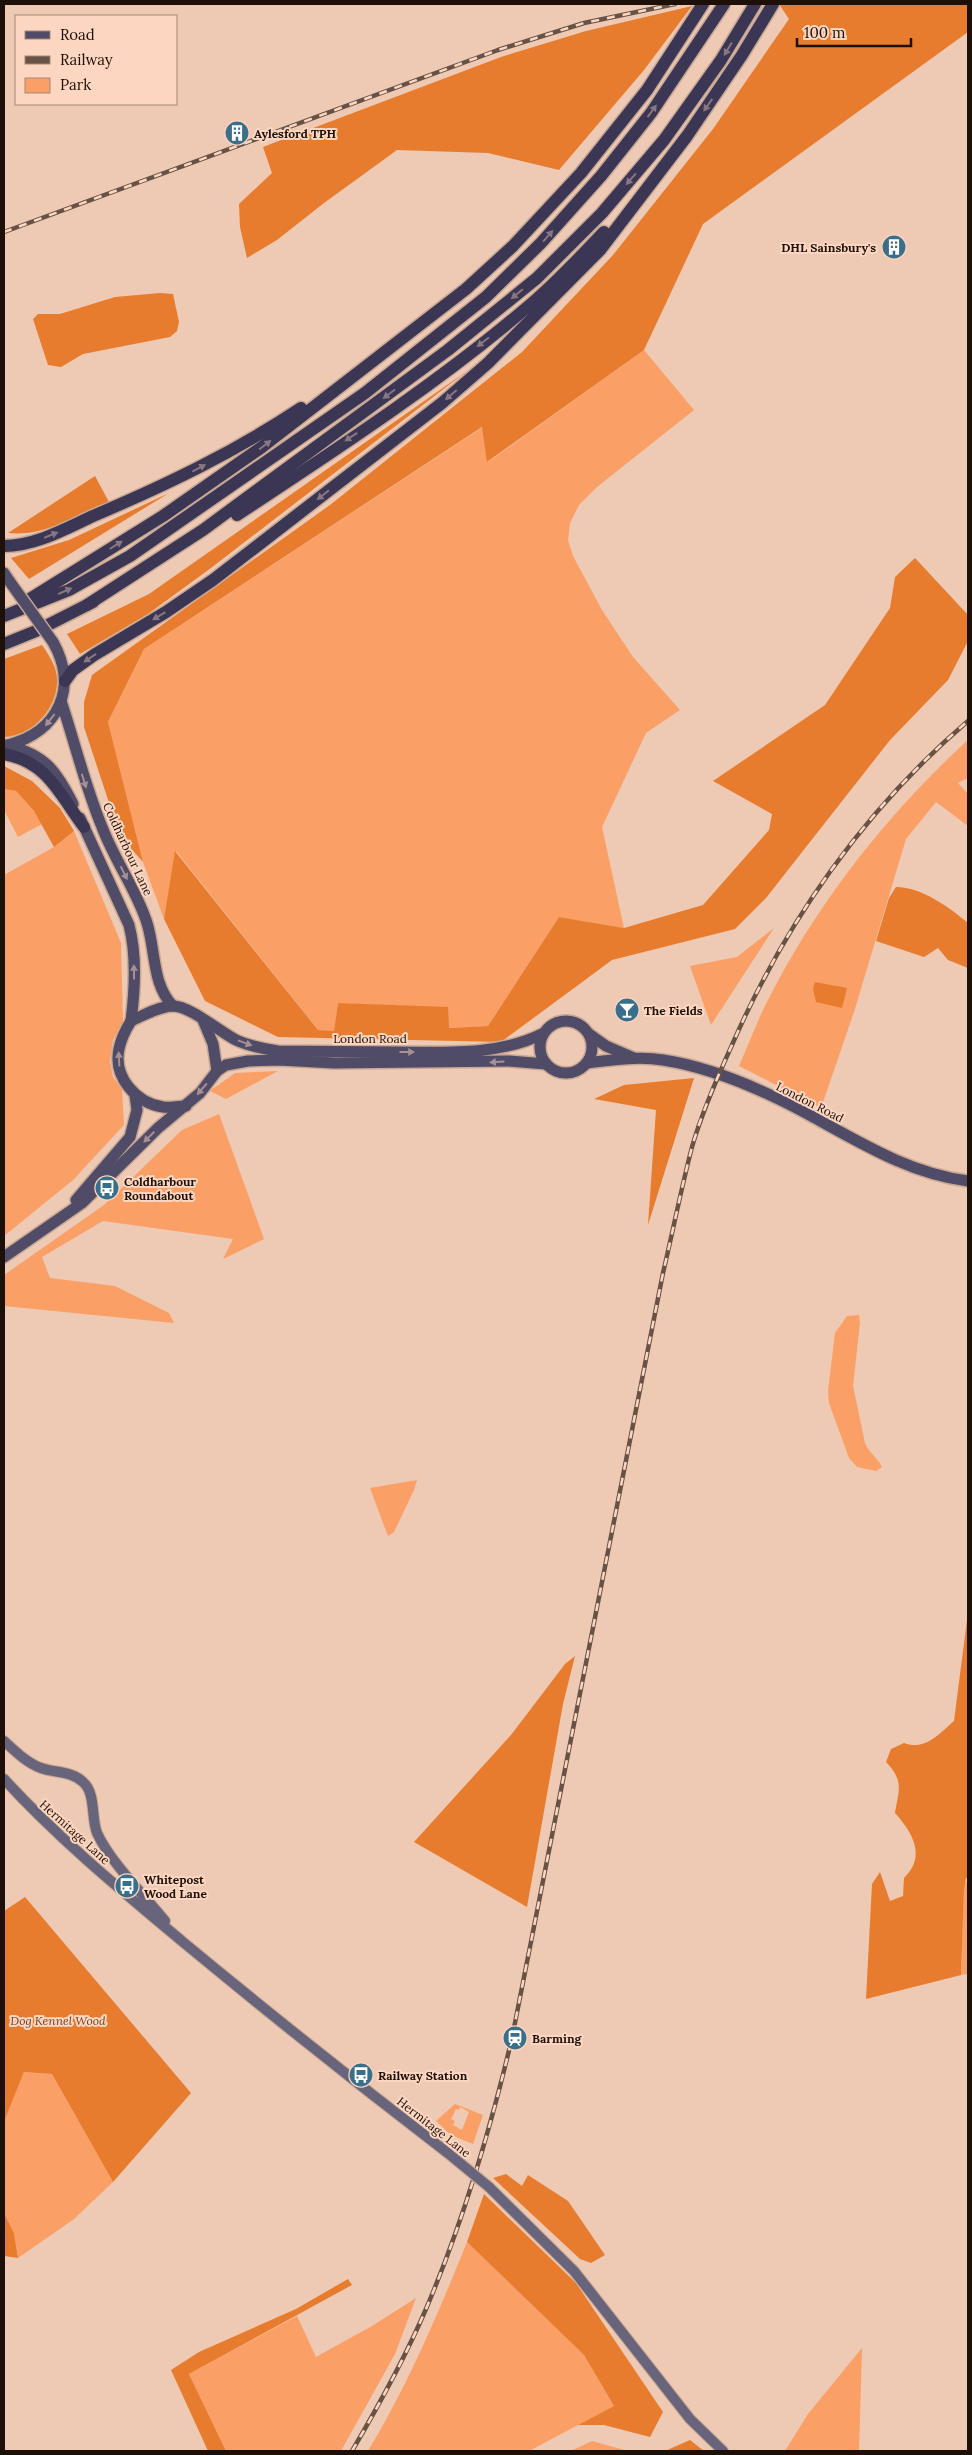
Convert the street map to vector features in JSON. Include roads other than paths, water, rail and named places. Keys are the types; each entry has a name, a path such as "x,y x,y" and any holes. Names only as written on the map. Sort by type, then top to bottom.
{"highway":[{"path":"4,616 69,590 130,556 365,393 486,297 542,243 601,176 651,113 724,4"},
{"path":"65,681 74,670 94,655 166,612 213,580 442,403 488,363 600,250 717,92 772,4"},
{"path":"87,605 203,530 448,350 537,278 602,213 664,140 720,60 754,5"},
{"path":"4,616 170,511 262,447 415,330 513,246 575,180 647,90 702,6"},
{"path":"4,644 87,605 166,562 372,424 489,338 532,303 623,213 667,162"},
{"path":"4,546 45,537 179,479 230,452 288,416 415,330"},
{"path":"5,748 38,767 49,777 84,827"}],"main road":[{"path":"5,748 42,730 50,721 61,701 65,681 61,660 52,642 7,577"},
{"name":"Coldharbour Lane","path":"61,701 88,792 102,830 146,918 152,938 158,980 167,1000 173,1006"},
{"path":"60,1218 130,1137 137,1110 135,1095 123,1078 118,1064 118,1049 131,1020 135,974 133,939 129,924 84,827"},
{"path":"4,1257 82,1204 158,1128 200,1093 217,1071 213,1044 203,1020 189,1011 173,1006 131,1020"},
{"name":"London Road","path":"203,1020 236,1040 258,1048 278,1051 443,1052 494,1049 528,1042 542,1034"},
{"path":"562,1020 578,1023 589,1034 592,1049 587,1063 580,1069 563,1073 546,1064 539,1050 542,1034 554,1023 562,1020"},
{"name":"London Road","path":"589,1034 606,1046 636,1059"},
{"name":"London Road","path":"587,1063 636,1059 663,1060 733,1078 813,1117 875,1152 938,1176 968,1181"},
{"name":"London Road","path":"217,1071 226,1065 279,1060 334,1063 509,1061 546,1064"},
{"path":"135,1095 164,1108 186,1106"},
{"path":"4,1741 38,1767 76,1777 86,1784 91,1798 92,1816 98,1834 116,1861 181,1940"},
{"name":"Hermitage Lane","path":"4,1779 43,1822 181,1940 266,2011 450,2154 489,2187 574,2272 690,2419 723,2451"}],"railway":[{"path":"4,232 498,50 584,23 675,4"},
{"path":"352,2451 391,2381 426,2309 464,2210 494,2107 512,2038 663,1273 688,1163 700,1121 753,999 803,911 862,829 895,791 968,721"}],"place":[{"name":"Aylesford TPH","path":"237,133"},
{"name":"DHL Sainsbury's","path":"894,247"},
{"name":"The Fields","path":"627,1010"},
{"name":"Coldharbour Roundabout","path":"107,1188"},
{"name":"Whitepost Wood Lane","path":"127,1886"},
{"name":"Barming","path":"515,2038"},
{"name":"Railway Station","path":"361,2075"}],"park label":[{"name":"Dog Kennel Wood","path":"58,2020"}]}
